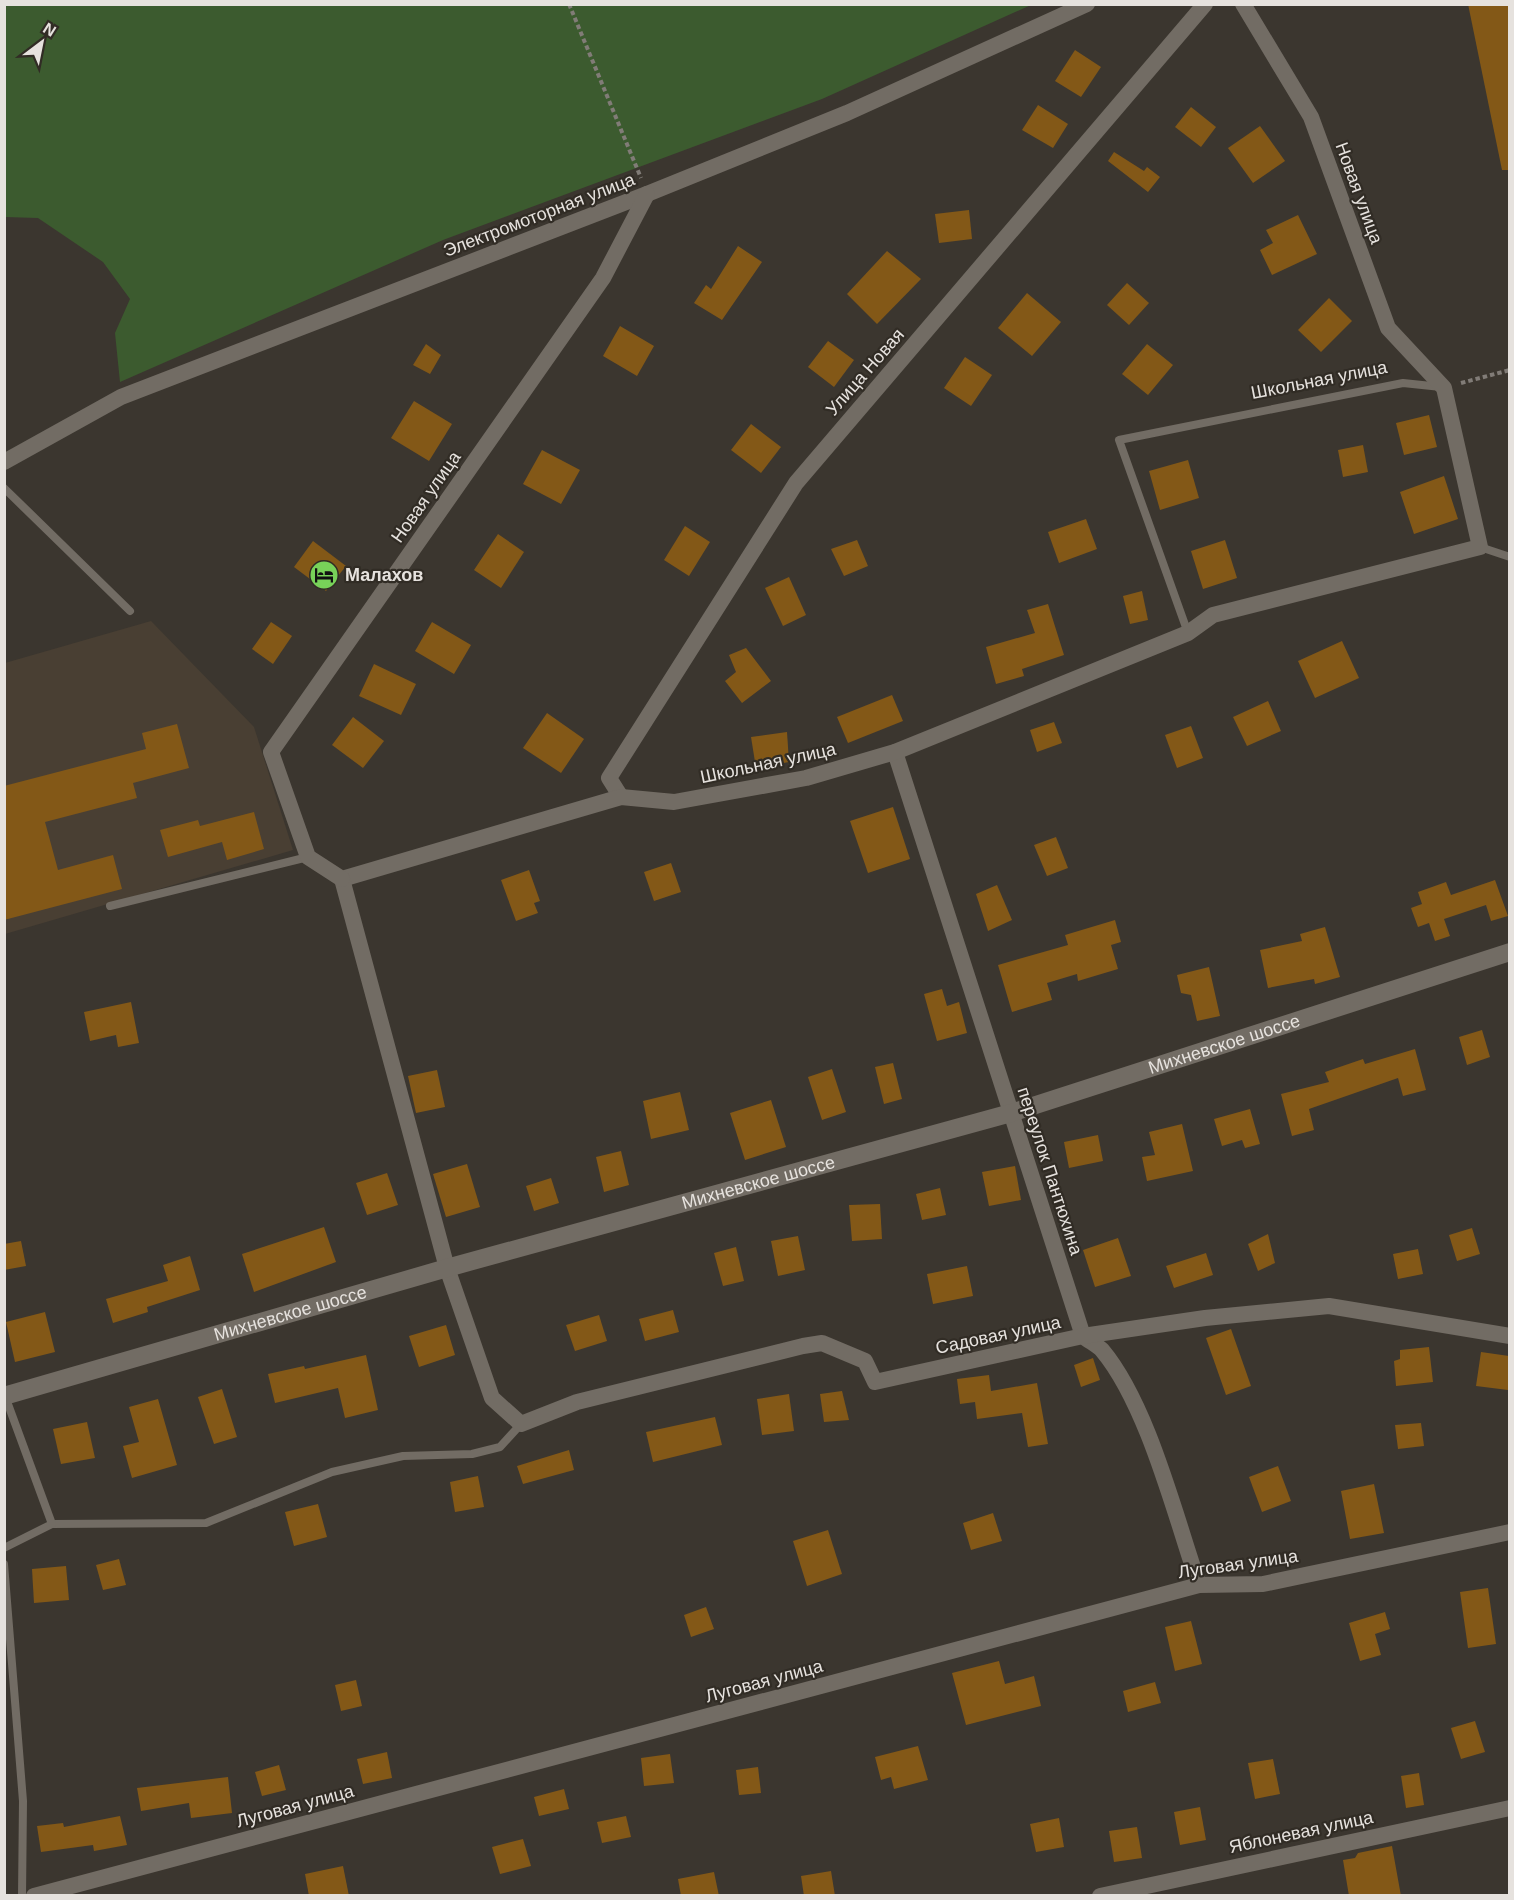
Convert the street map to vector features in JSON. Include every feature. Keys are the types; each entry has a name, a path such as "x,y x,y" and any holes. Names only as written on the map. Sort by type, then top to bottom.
{"street":[{"name":"Электромоторная улица","path":"4,462 121,397 647,194 847,113 1088,4"},
{"name":"Улица Новая","path":"621,797 609,778 795,483 1205,4"},
{"name":"Новая улица","path":"1243,4 1311,117 1388,328 1444,388"},
{"name":"Новая улица","path":"308,857 271,752 603,278 647,194"},
{"path":"1444,388 1480,547"},
{"name":"Школьная улица","path":"342,879 621,797 674,802 806,778 895,753 1188,633 1213,615 1480,547"},
{"name":"переулок Пантюхина","path":"895,753 1083,1336"},
{"path":"308,857 342,879 447,1268 492,1398 520,1424"},
{"name":"Михневское шоссе","path":"5,1396 447,1268 1011,1113 1509,952"},
{"name":"Садовая улица","path":"520,1424 577,1402 813,1344 832,1346 865,1361 875,1382 1083,1336 1205,1318 1329,1306 1509,1336"},
{"path":"1083,1336 1101,1348 1127,1386 1153,1450 1199,1585"},
{"name":"Луговая улица","path":"34,1896 1199,1585 1263,1584 1509,1532"},
{"name":"Яблоневая улица","path":"1100,1896 1509,1808"}],"lane":[{"name":"Школьная улица","path":"1188,633 1119,440 1403,383 1444,388"},
{"path":"4,488 130,611"},
{"path":"1480,547 1509,557"},
{"path":"110,906 308,857"},
{"path":"5,1396 52,1524"},
{"path":"4,1548 52,1524 206,1522 332,1472 403,1456 472,1454 500,1447 520,1424"},
{"path":"4,1564 23,1801 22,1896"}],"path":[{"path":"568,4 647,194"},
{"path":"1444,388 1509,370"}],"shaded area":[{"path":"151,621 254,727 293,850 5,934 5,663"}],"green space":[{"path":"5,4 1031,5 822,99 443,240 120,382 115,333 130,299 103,262 38,218 5,217"}],"building":[{"path":"1468,4 1509,4 1509,170 1502,170"},
{"path":"1075,50 1101,67 1081,97 1055,81"},
{"path":"1038,105 1068,124 1053,148 1022,130"},
{"path":"1191,107 1216,127 1201,147 1175,127"},
{"path":"1260,126 1285,161 1253,183 1228,148"},
{"path":"1114,152 1144,171 1147,167 1160,177 1148,192 1108,161"},
{"path":"969,210 972,239 939,243 935,214"},
{"path":"1298,215 1317,254 1272,275 1260,250 1273,243 1266,230"},
{"path":"738,246 762,262 722,320 694,303 706,285 711,289"},
{"path":"887,251 921,279 877,324 847,294"},
{"path":"1127,283 1149,303 1129,325 1107,305"},
{"path":"1027,293 1061,322 1032,356 998,328"},
{"path":"1329,298 1352,321 1321,352 1298,330"},
{"path":"620,326 654,346 637,376 603,356"},
{"path":"828,341 854,360 834,387 808,367"},
{"path":"426,344 441,355 430,374 413,365"},
{"path":"1147,344 1173,365 1148,395 1122,374"},
{"path":"965,357 992,375 971,406 944,388"},
{"path":"414,401 452,424 429,461 391,438"},
{"path":"1429,415 1437,447 1404,455 1396,423"},
{"path":"751,424 781,447 761,473 731,450"},
{"path":"1363,445 1368,472 1343,477 1338,450"},
{"path":"542,450 580,470 561,504 523,484"},
{"path":"1188,460 1199,498 1160,510 1149,471"},
{"path":"1444,476 1458,519 1414,534 1400,492"},
{"path":"1086,519 1097,549 1059,563 1048,532"},
{"path":"685,526 710,542 689,576 664,560"},
{"path":"498,534 524,552 501,588 474,570"},
{"path":"857,540 868,566 844,576 831,549"},
{"path":"1225,540 1237,578 1203,589 1191,551"},
{"path":"313,541 346,566 326,591 294,567"},
{"path":"789,577 806,615 783,626 765,588"},
{"path":"1142,591 1148,620 1130,624 1123,596"},
{"path":"1048,604 1064,655 1022,669 1024,676 996,684 986,647 1035,633 1027,610"},
{"path":"271,622 292,636 273,664 252,649"},
{"path":"432,622 471,645 454,674 415,651"},
{"path":"1342,641 1359,678 1315,698 1298,661"},
{"path":"746,648 771,681 742,703 725,681 736,672 729,655"},
{"path":"374,664 416,684 401,715 359,696"},
{"path":"892,695 903,721 848,743 837,717"},
{"path":"1268,701 1281,731 1247,746 1233,717"},
{"path":"547,713 584,739 561,773 523,748"},
{"path":"353,717 384,741 363,768 332,745"},
{"path":"1054,722 1062,743 1037,752 1030,730"},
{"path":"177,724 189,768 133,783 137,798 45,822 58,870 113,855 122,889 4,920 4,786 146,749 142,733"},
{"path":"1191,726 1203,758 1177,768 1165,735"},
{"path":"787,732 789,762 756,768 751,737"},
{"path":"893,807 910,859 868,873 850,821"},
{"path":"254,812 264,849 227,860 222,842 168,857 160,830 198,820 200,826"},
{"path":"1056,837 1068,868 1047,876 1034,845"},
{"path":"671,863 681,892 654,901 644,872"},
{"path":"529,870 540,901 534,903 538,913 516,921 501,880"},
{"path":"1495,880 1508,916 1491,921 1486,905 1444,919 1450,936 1435,941 1429,923 1418,927 1411,908 1422,904 1418,892 1446,882 1451,895"},
{"path":"997,885 1012,920 988,931 976,894"},
{"path":"1115,920 1121,942 1111,945 1118,969 1078,981 1077,974 1047,983 1052,1000 1012,1012 998,965 1068,945 1065,935"},
{"path":"1325,927 1340,977 1315,984 1314,979 1268,988 1260,950 1302,941 1300,934"},
{"path":"1209,967 1220,1016 1197,1021 1191,995 1181,993 1177,975"},
{"path":"942,989 947,1006 959,1002 967,1033 937,1041 924,994"},
{"path":"131,1002 139,1043 118,1047 116,1035 90,1041 84,1012"},
{"path":"1482,1030 1490,1057 1467,1065 1459,1037"},
{"path":"1415,1049 1426,1090 1403,1096 1398,1078 1309,1109 1314,1130 1292,1136 1281,1094 1329,1082 1325,1072 1363,1059 1365,1064"},
{"path":"893,1063 902,1099 884,1104 875,1067"},
{"path":"832,1069 846,1112 822,1120 808,1077"},
{"path":"437,1070 445,1107 416,1113 408,1076"},
{"path":"680,1092 689,1130 651,1139 643,1101"},
{"path":"771,1100 786,1147 745,1160 730,1113"},
{"path":"1250,1109 1260,1144 1245,1148 1242,1140 1222,1146 1214,1119"},
{"path":"1182,1124 1193,1171 1147,1181 1142,1157 1155,1155 1149,1132"},
{"path":"1098,1135 1103,1161 1069,1168 1064,1142"},
{"path":"621,1151 629,1185 604,1192 596,1157"},
{"path":"467,1164 480,1207 446,1217 433,1174"},
{"path":"1015,1166 1021,1200 989,1206 982,1172"},
{"path":"387,1173 398,1205 367,1215 356,1183"},
{"path":"551,1178 559,1203 534,1211 526,1186"},
{"path":"940,1188 946,1215 922,1220 916,1194"},
{"path":"880,1204 882,1239 852,1241 849,1205"},
{"path":"324,1227 336,1262 254,1292 242,1254"},
{"path":"1472,1228 1480,1254 1457,1261 1449,1235"},
{"path":"1268,1234 1275,1263 1258,1271 1248,1244"},
{"path":"798,1236 805,1270 778,1276 771,1241"},
{"path":"1118,1238 1131,1276 1095,1287 1083,1250"},
{"path":"21,1241 26,1266 4,1270 4,1244"},
{"path":"736,1247 744,1281 723,1286 714,1253"},
{"path":"1418,1249 1423,1274 1398,1279 1393,1254"},
{"path":"1206,1253 1213,1275 1174,1288 1166,1266"},
{"path":"190,1256 200,1290 147,1307 148,1312 113,1323 106,1299 168,1281 163,1265"},
{"path":"967,1266 973,1296 933,1304 927,1274"},
{"path":"673,1310 679,1332 645,1341 639,1319"},
{"path":"45,1312 55,1352 15,1362 6,1322"},
{"path":"599,1315 607,1341 575,1351 566,1325"},
{"path":"446,1325 455,1355 419,1367 409,1336"},
{"path":"1231,1329 1251,1386 1226,1395 1206,1338"},
{"path":"1429,1347 1433,1382 1396,1386 1394,1361 1400,1359 1400,1350"},
{"path":"1481,1352 1509,1356 1508,1390 1476,1386"},
{"path":"366,1355 378,1410 345,1418 338,1388 275,1403 268,1374 304,1366 305,1369"},
{"path":"1093,1358 1100,1380 1081,1387 1074,1365"},
{"path":"989,1375 991,1391 1037,1383 1048,1444 1028,1447 1022,1413 977,1419 975,1402 960,1404 957,1379"},
{"path":"222,1389 237,1437 214,1444 198,1397"},
{"path":"842,1391 849,1420 824,1422 820,1394"},
{"path":"789,1394 794,1431 762,1435 757,1399"},
{"path":"158,1399 177,1465 132,1478 123,1446 139,1442 129,1407"},
{"path":"715,1417 722,1445 653,1462 646,1432"},
{"path":"87,1422 95,1458 61,1464 53,1429"},
{"path":"1421,1423 1424,1446 1398,1449 1395,1425"},
{"path":"569,1450 574,1470 523,1484 517,1466"},
{"path":"1278,1466 1291,1501 1262,1512 1249,1477"},
{"path":"478,1476 484,1507 455,1512 450,1482"},
{"path":"1374,1484 1384,1533 1350,1539 1341,1491"},
{"path":"318,1504 327,1537 294,1546 285,1512"},
{"path":"993,1513 1002,1541 971,1550 963,1523"},
{"path":"828,1530 842,1574 807,1586 793,1541"},
{"path":"119,1559 126,1585 103,1590 96,1565"},
{"path":"66,1566 69,1600 34,1603 32,1569"},
{"path":"1488,1588 1496,1644 1468,1648 1460,1592"},
{"path":"706,1607 714,1629 691,1637 684,1615"},
{"path":"1385,1612 1390,1629 1375,1634 1381,1655 1360,1661 1349,1623"},
{"path":"1191,1621 1202,1664 1175,1671 1165,1627"},
{"path":"999,1661 1005,1684 1034,1676 1041,1706 966,1725 952,1673"},
{"path":"356,1680 362,1706 341,1711 335,1685"},
{"path":"1155,1682 1161,1703 1128,1712 1123,1691"},
{"path":"1475,1721 1485,1752 1461,1759 1451,1728"},
{"path":"918,1746 928,1780 894,1789 891,1777 881,1780 875,1757"},
{"path":"387,1752 392,1778 363,1784 357,1759"},
{"path":"670,1754 674,1783 644,1786 641,1758"},
{"path":"1273,1759 1280,1794 1255,1799 1248,1763"},
{"path":"279,1765 286,1790 262,1796 255,1772"},
{"path":"758,1767 761,1793 739,1795 736,1770"},
{"path":"1419,1773 1424,1805 1406,1808 1401,1776"},
{"path":"228,1777 232,1813 191,1818 189,1803 141,1811 137,1788"},
{"path":"564,1789 569,1809 539,1816 534,1797"},
{"path":"1200,1807 1206,1840 1180,1845 1174,1812"},
{"path":"120,1816 127,1845 94,1851 93,1845 41,1852 37,1826 63,1823 64,1827"},
{"path":"626,1816 631,1837 602,1843 597,1822"},
{"path":"1059,1818 1064,1847 1036,1852 1030,1824"},
{"path":"1137,1827 1142,1858 1114,1862 1109,1831"},
{"path":"523,1839 531,1866 500,1874 492,1847"},
{"path":"1392,1846 1401,1896 1349,1896 1343,1860 1355,1858 1358,1853"},
{"path":"343,1866 349,1896 309,1896 305,1874"},
{"path":"831,1871 835,1896 804,1896 801,1876"},
{"path":"714,1872 719,1896 681,1896 678,1879"}],"place":[{"name":"Малахов","path":"324,575"}]}
